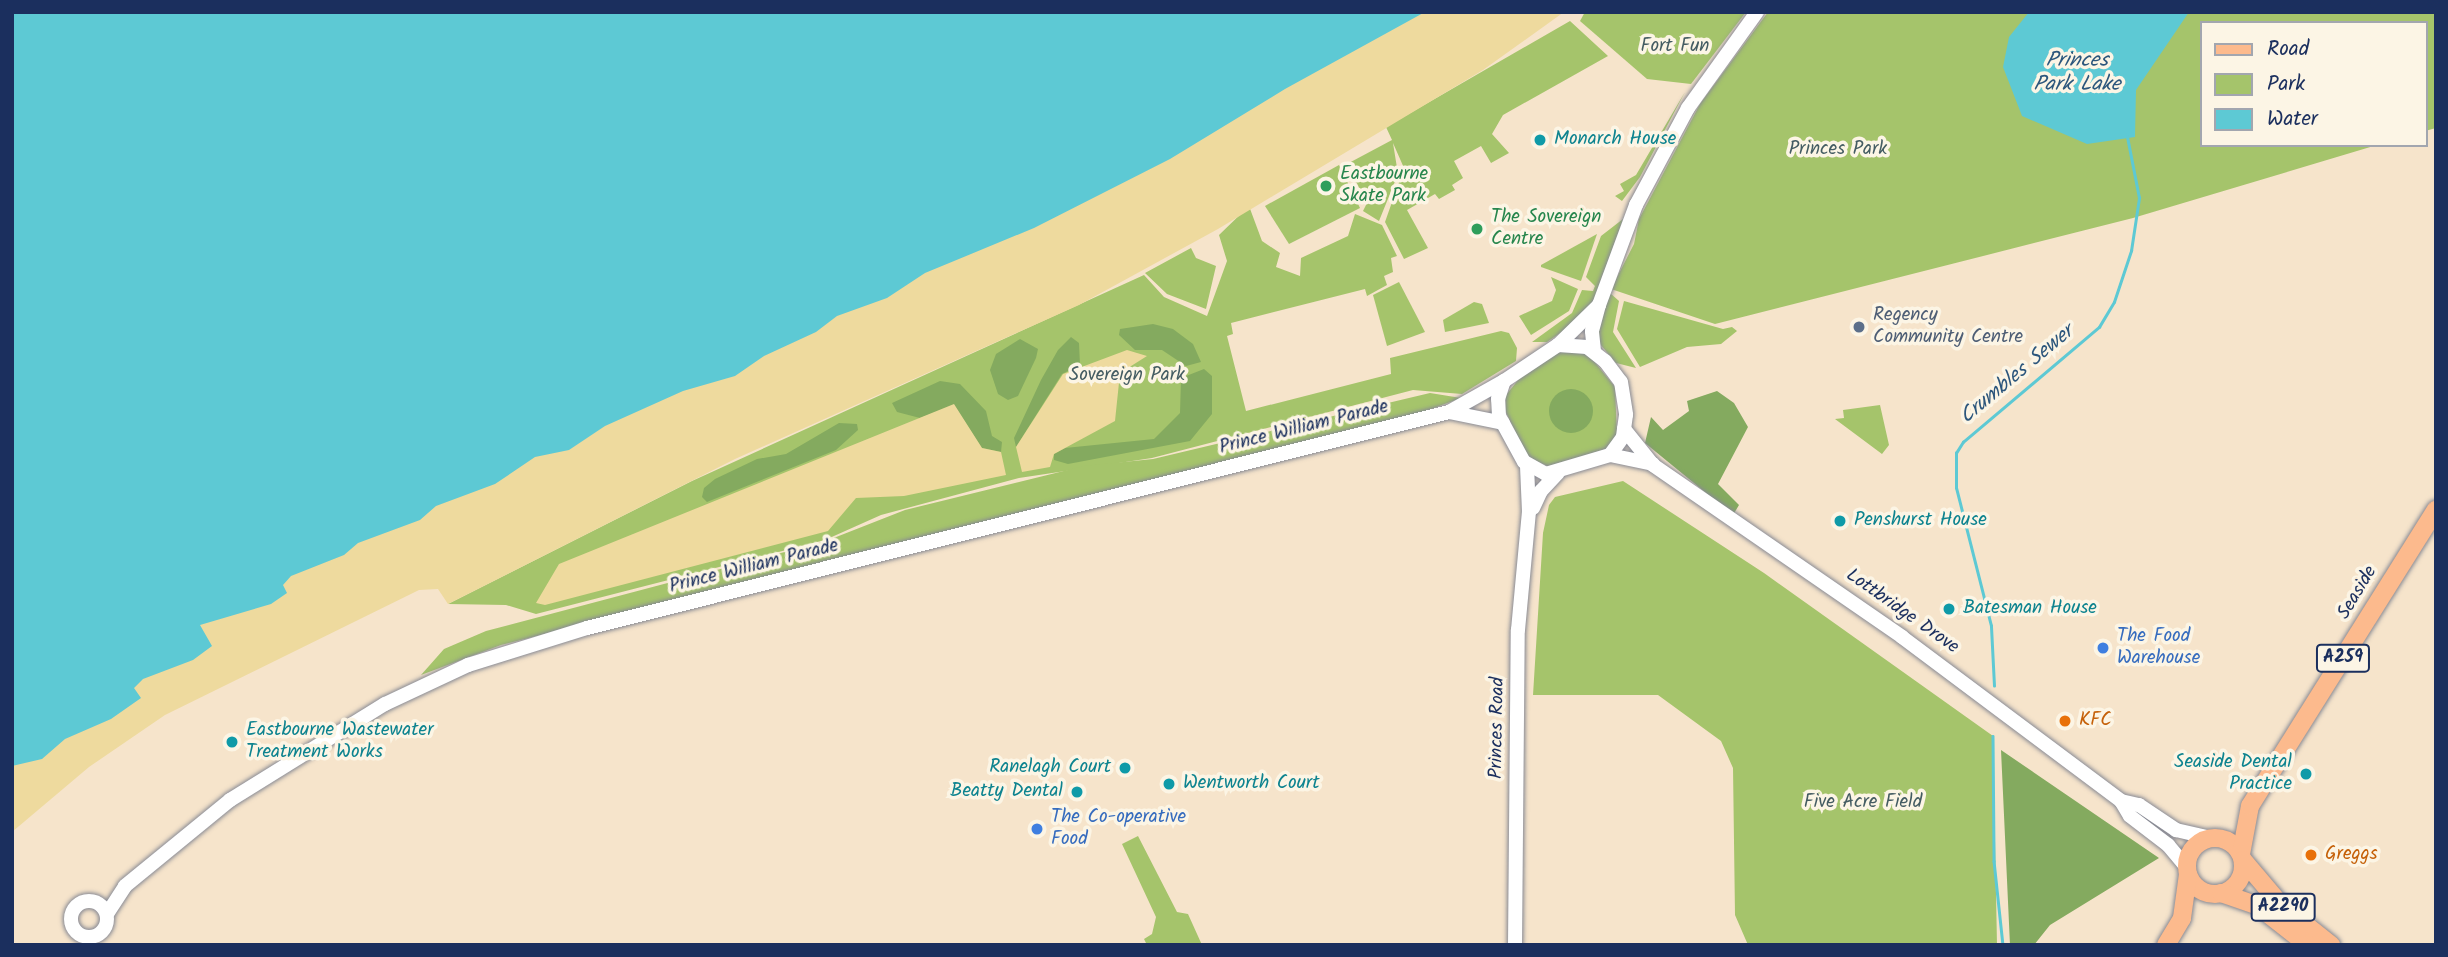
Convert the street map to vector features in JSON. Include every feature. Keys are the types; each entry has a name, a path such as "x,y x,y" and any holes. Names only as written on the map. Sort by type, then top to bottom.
{"main road":[{"name":"Seaside","path":"2212,837 2250,806 2436,510"},
{"name":"Seaside","path":"2242,857 2250,806"},
{"path":"2166,945 2182,918 2191,851 2212,837 2233,843 2242,857 2239,881 2182,918"},
{"name":"A2290","path":"2242,857 2282,906 2331,945"},
{"path":"2188,871 2201,890 2219,894"},
{"name":"A2290","path":"2219,894 2258,906 2308,945"}],"street":[{"path":"1599,305 1558,345 1504,381 1497,407 1503,424 1527,466 1538,472 1558,473 1610,455 1624,429 1621,382 1594,351 1592,331 1599,305 1632,214 1682,120 1756,12"},
{"path":"1558,345 1594,351"},
{"name":"Prince William Parade","path":"94,901 125,886 230,800 294,757 409,691 509,650 1448,412 1504,381"},
{"name":"Prince William Parade","path":"1448,412 1503,424"},
{"name":"Lottbridge Drove","path":"1624,429 1653,465 1902,637 2121,801 2130,816 2168,845 2188,871"},
{"name":"Lottbridge Drove","path":"1610,455 1653,465"},
{"name":"Princes Road","path":"1515,945 1518,630 1530,512 1527,466"},
{"name":"Princes Road","path":"1530,512 1541,491 1558,473"},
{"name":"Lottbridge Drove","path":"2121,801 2139,805 2176,830 2212,837"},
{"name":"Prince William Parade","path":"107,914 125,886"},
{"path":"94,901 107,914 105,928 98,935 84,937 76,932 71,919 73,910 81,903 94,901"}],"green space":[{"name":"Fort Fun","path":"1585,12 1746,12 1691,84 1647,79 1580,21"},
{"name":"Princes Park","path":"1768,12 2436,12 2436,128 2427,130 2427,21 2200,21 2200,147 2370,147 2133,218 1715,324 1611,289 1634,244 1639,219 1700,104"},
{"path":"1570,21 1608,56 1503,115 1492,134 1509,153 1491,163 1481,146 1454,161 1463,178 1452,185 1455,190 1439,199 1435,194 1407,210 1428,248 1404,259 1385,222 1404,168 1393,143 1398,174 1379,221 1363,211 1367,203 1347,164 1392,140 1386,127"},
{"path":"1685,92 1640,177 1622,201 1615,196 1624,191 1620,184 1636,175"},
{"name":"Eastbourne Skate Park","path":"1339,165 1360,208 1289,244 1265,206"},
{"name":"Sovereign Park","path":"1249,206 1262,241 1280,253 1276,267 1300,276 1301,258 1348,236 1355,214 1382,225 1397,256 1391,258 1393,272 1384,276 1387,285 1367,296 1365,289 1231,323 1233,334 1227,336 1246,411 1391,374 1390,358 1501,331 1509,333 1517,348 1516,361 1462,394 1413,390 1152,458 1019,478 881,515 825,540 536,614 506,605 448,604 692,481 1144,275 1164,297 1207,316 1227,261 1219,235"},
{"path":"1623,219 1594,301 1582,318 1547,342 1532,342 1572,313 1582,290 1593,291 1595,286 1586,277 1601,236"},
{"path":"1597,234 1581,281 1541,267 1541,265"},
{"path":"1191,248 1196,258 1216,266 1206,309 1167,294 1145,273"},
{"path":"1551,277 1578,289 1569,311 1531,335 1519,316 1552,301 1556,290"},
{"path":"1399,282 1425,332 1387,346 1373,295"},
{"path":"1610,293 1619,301 1613,332 1636,368 1616,363 1600,344 1597,332"},
{"path":"1624,301 1723,329 1732,327 1737,331 1721,344 1687,347 1640,367 1617,329"},
{"path":"1474,302 1482,304 1489,323 1445,332 1443,320"},
{"path":"1153,324 1173,329 1193,344 1201,362 1186,366 1162,350 1135,350 1119,335 1120,329"},
{"path":"1071,337 1079,343 1080,365 1062,374 1016,447 1014,438 1041,380 1058,350"},
{"path":"1020,339 1038,349 1018,396 1008,400 998,394 990,370 996,354"},
{"path":"1563,350 1589,355 1615,387 1617,435 1609,448 1550,467 1527,457 1505,410 1506,395 1523,374"},
{"path":"1204,369 1212,376 1212,414 1190,441 1068,464 1054,460 1054,454 1065,448 1154,439 1180,413 1181,378"},
{"path":"940,381 960,384 986,411 992,436 1002,442 1001,452 982,448 954,405 920,418 897,412 892,403"},
{"path":"1571,389 1587,395 1593,411 1587,427 1571,433 1555,427 1549,411 1555,395"},
{"path":"1717,391 1734,403 1748,427 1718,484 1739,505 1733,515 1645,443 1651,417 1663,430 1689,411 1687,401"},
{"path":"1430,393 1461,398 1423,412 501,645 421,675 444,649 486,631 826,541 905,510 1084,466 1153,459"},
{"path":"1880,405 1889,445 1882,454 1835,419 1844,418 1843,410"},
{"path":"839,423 857,424 858,430 836,450 707,502 702,497 704,488 715,479 757,459 786,454"},
{"name":"Five Acre Field","path":"1623,481 1764,573 1993,736 1997,945 1748,945 1735,915 1733,768 1721,741 1658,695 1533,695 1543,533 1549,505 1555,497"},
{"path":"2001,750 2159,858 2050,925 2034,945 2010,945"},
{"path":"1138,836 1177,912 1188,914 1202,945 1147,945 1144,939 1152,934 1156,917 1122,844"}],"sand":[{"path":"1317,12 1564,12 1483,70 1218,229 1079,305 735,459 448,604 438,589 419,590 165,715 89,767 12,832 12,668"},
{"name":"Sovereign Park","path":"1127,350 1147,356 1120,373 1115,421 1054,454 1050,467 1022,472 1016,447 1063,374"},
{"path":"954,404 982,448 1001,452 1006,475 904,496 856,498 828,531 545,605 536,603 559,564"}],"water":[{"path":"12,12 1425,12 1285,89 1170,159 1034,228 925,273 887,298 837,316 816,332 764,356 735,376 683,391 605,426 569,450 535,457 495,484 436,506 420,520 358,543 344,555 291,576 283,585 287,593 271,604 200,625 212,646 193,660 143,679 134,688 141,698 111,719 65,739 42,759 12,766"},
{"name":"Princes Park Lake","path":"2029,12 2189,12 2136,90 2135,137 2087,144 2022,116 2003,67 2009,37"}],"waterway":[{"name":"Crumbles Sewer","path":"1994,686 1991,626 1956,488 1956,453 1963,442 2099,327 2114,302 2131,251 2139,198 2127,137"},
{"name":"Crumbles Sewer","path":"1993,736 1994,861 2003,945"}],"place":[{"name":"Monarch House","path":"1540,140"},
{"name":"Eastbourne Skate Park","path":"1326,186"},
{"name":"The Sovereign Centre","path":"1477,229"},
{"name":"Regency Community Centre","path":"1859,327"},
{"name":"Penshurst House","path":"1840,521"},
{"name":"Batesman House","path":"1949,609"},
{"name":"The Food Warehouse","path":"2103,648"},
{"name":"KFC","path":"2065,721"},
{"name":"Eastbourne Wastewater Treatment Works","path":"232,742"},
{"name":"Ranelagh Court","path":"1125,768"},
{"name":"Seaside Dental Practice","path":"2306,774"},
{"name":"Wentworth Court","path":"1169,784"},
{"name":"Beatty Dental","path":"1077,792"},
{"name":"The Co-operative Food","path":"1037,829"},
{"name":"Greggs","path":"2311,855"}]}
